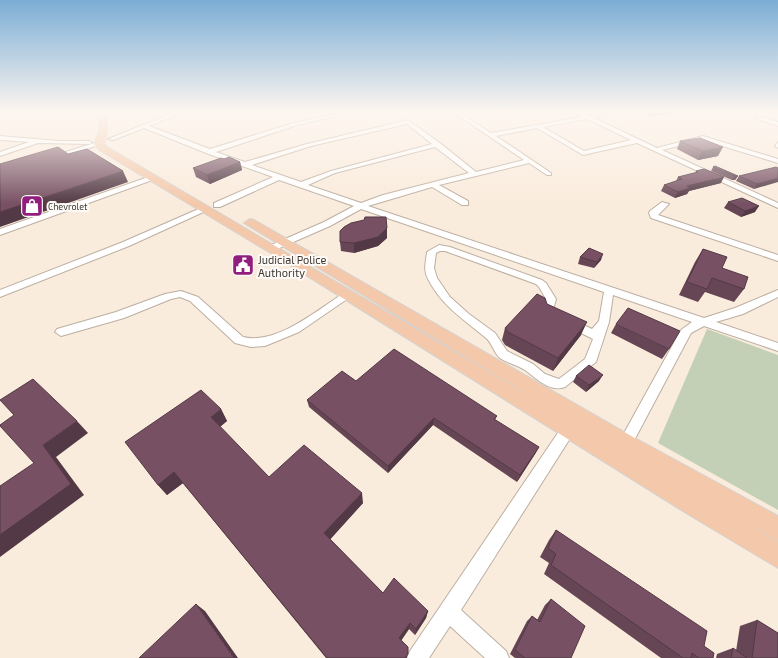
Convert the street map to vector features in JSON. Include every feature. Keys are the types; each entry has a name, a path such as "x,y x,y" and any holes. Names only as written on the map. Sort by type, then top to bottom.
{"highway":[{"path":"103,143 104,149 154,178 211,207 778,529"},
{"path":"106,143 114,145 211,207"},
{"path":"278,245 348,295 569,429 618,461 778,556"}],"street":[{"path":"0,154 36,143"},
{"path":"64,143 78,143"},
{"path":"42,161 101,143"},
{"path":"185,143 361,206 778,347"},
{"path":"208,152 237,143"},
{"path":"244,164 318,143"},
{"path":"502,143 549,174"},
{"path":"565,143 583,153 629,143"},
{"path":"641,143 778,206"},
{"path":"656,150 685,143"},
{"path":"719,143 778,161"},
{"path":"301,185 333,172 438,144 474,174"},
{"path":"278,245 327,224 361,206 433,184 530,161"},
{"path":"0,294 126,244 280,177"},
{"path":"0,232 154,178"},
{"path":"433,184 465,203"},
{"path":"765,201 778,196"},
{"path":"665,204 653,213 654,216 778,258"},
{"path":"604,322 594,335 547,312 551,299 543,285 539,282 447,249 436,249 432,252 430,257 432,278 446,299 465,317 491,336 503,354 529,367 541,377 561,384 590,362 604,322 609,290"},
{"path":"618,461 626,442 687,330 705,322 739,311 778,293"},
{"path":"61,332 97,322 169,296 181,294 194,299 239,340 244,342 260,343 282,336 348,295"},
{"path":"417,658 579,415"},
{"path":"449,612 499,658"}],"green space":[{"path":"707,329 778,355 778,510 658,443"}],"building":[{"path":"684,143 712,143 723,147 702,151"},
{"name":"Chevrolet","path":"58,147 68,154 87,149 123,171 0,212 0,164"},
{"path":"229,157 240,162 207,175 193,168 221,158 224,159"},
{"path":"715,166 738,176 713,167"},
{"path":"776,167 778,168 778,178 757,184 739,176"},
{"path":"704,169 724,177 687,186 690,188 678,192 664,185 682,179 678,177"},
{"path":"742,198 759,206 745,211 728,202"},
{"path":"365,217 386,217 387,228 378,237 354,243 340,242 340,231 344,227 351,223 364,220"},
{"path":"589,248 603,254 597,262 580,257"},
{"path":"703,249 727,257 722,268 748,277 744,289 712,278 707,289 687,282"},
{"path":"537,294 545,298 547,304 587,322 558,358 508,332 505,328"},
{"path":"628,308 680,331 669,349 616,324"},
{"path":"394,349 497,416 494,419 539,447 520,475 434,418 388,466 307,400 342,371 356,381"},
{"path":"589,365 603,375 589,385 576,376"},
{"path":"33,379 77,421 43,445 71,484 0,535 0,486 34,463 0,426 14,415 0,400"},
{"path":"201,390 221,409 211,417 269,477 304,445 362,493 324,533 383,593 394,578 428,611 416,629 410,623 399,638 408,647 408,654 405,658 327,658 174,472 158,485 125,442"},
{"path":"556,530 707,631 704,646 714,653 713,658 699,658 692,653 691,658 683,658 551,565 556,554 548,548"},
{"path":"551,599 585,626 571,658 525,658 515,650 532,616 540,622"},
{"path":"196,604 234,658 139,658"},
{"path":"757,620 778,633 778,658 752,658"},
{"path":"733,648 747,658 731,658"}],"place":[{"name":"Chevrolet","path":"32,206"},
{"name":"Judicial Police Authority","path":"243,265"}]}
